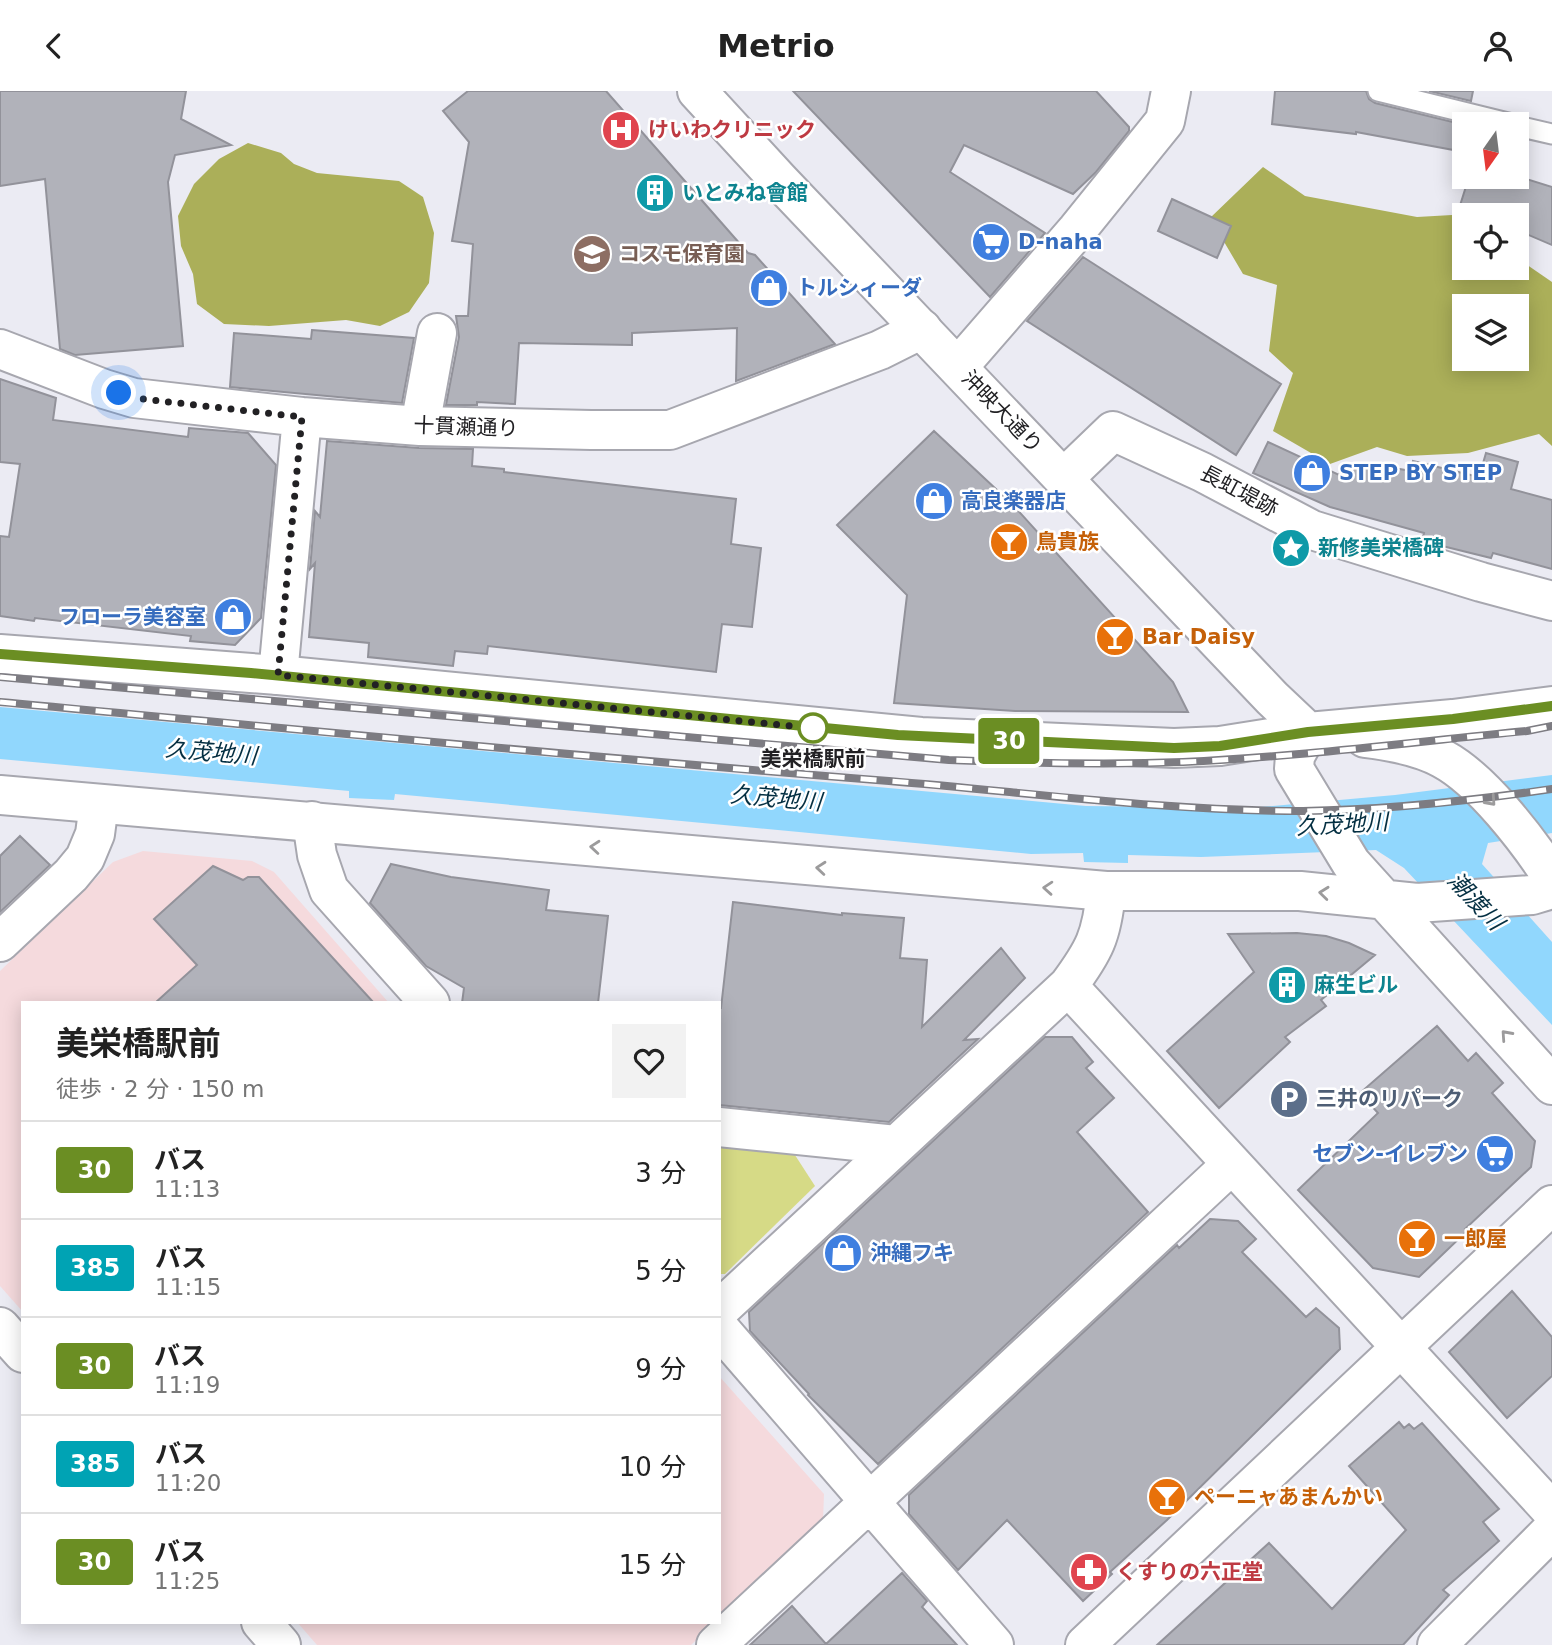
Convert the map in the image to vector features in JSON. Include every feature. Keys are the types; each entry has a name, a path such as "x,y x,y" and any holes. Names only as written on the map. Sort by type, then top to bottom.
{"street":[{"name":"沖映大通り","path":"697,91 1264,689 1308,732"},
{"path":"958,367 1077,230 1165,121 1171,91"},
{"name":"十貫瀬通り","path":"0,349 134,398 302,417 420,426 591,431 670,430 880,350 922,329"},
{"path":"420,426 438,333"},
{"path":"278,675 302,417"},
{"name":"長虹堤跡","path":"1064,478 1113,431 1202,472 1312,530 1552,601"},
{"path":"0,654 278,675 921,737 1174,748 1220,746 1308,732 1453,719 1552,706"},
{"path":"0,796 312,821 1023,886 1106,891 1300,891 1399,901 1543,878 1482,791 1442,758 1379,740 1308,732"},
{"path":"1308,732 1295,756 1294,769 1351,863 1399,901 1552,1085"},
{"path":"0,942 71,875 85,858 95,834 99,804"},
{"path":"312,821 317,855 329,890 428,1001"},
{"path":"721,1308 1068,986 1089,957 1103,922 1106,891"},
{"path":"1068,986 1552,1511"},
{"path":"721,1127 896,1145"},
{"path":"716,1645 1231,1165"},
{"path":"1085,1645 1552,1205"},
{"path":"0,1327 21,1351"},
{"path":"721,1330 994,1645"},
{"path":"1437,1645 1552,1530"},
{"path":"263,1624 281,1645"}],"lane":[{"path":"1378,91 1463,112"},
{"path":"1530,129 1552,134"}],"shaded area":[{"path":"143,851 252,861 274,872 387,1001 21,1001 21,1310 0,1286 0,971 113,862"},
{"path":"721,1378 824,1494 823,1521 721,1617"},
{"path":"299,1624 713,1624 691,1645 317,1645"}],"green space":[{"path":"248,143 281,153 294,164 317,173 399,181 423,197 434,233 429,283 409,312 380,326 346,320 269,326 224,324 197,304 193,274 181,246 178,216 194,184 219,159"},
{"path":"1263,167 1305,196 1417,217 1452,215 1452,280 1529,280 1529,266 1552,282 1552,446 1539,434 1468,453 1407,456 1377,447 1330,464 1273,431 1293,373 1269,351 1277,285 1243,274 1210,218"},
{"path":"721,1144 793,1152 815,1186 725,1274 721,1274"}],"water":[{"path":"0,707 1086,806 1249,808 1395,795 1552,775 1552,833 1488,843 1482,864 1552,942 1552,1025 1404,868 1376,850 1201,857 1128,855 1128,863 1084,862 1083,853 1031,854 395,794 394,800 349,798 349,791 0,759"}],"building":[{"path":"0,91 186,91 181,119 231,145 175,155 168,182 183,346 75,355 60,349 45,179 0,186"},
{"path":"468,91 606,91 748,253 755,255 835,344 736,381 737,328 632,333 632,345 519,343 515,404 477,402 477,405 446,405 459,337 456,316 468,316 473,244 452,241 469,142 443,111"},
{"name":"D-naha","path":"793,91 1096,91 1129,127 1129,131 1096,172 1073,194 964,145 950,172 1045,233 990,297"},
{"path":"1275,91 1366,91 1369,99 1375,103 1452,122 1452,150 1356,132 1272,124"},
{"path":"1429,91 1473,91 1471,101"},
{"path":"1530,180 1552,187 1552,245 1529,235 1529,203 1461,203 1465,189 1530,189"},
{"path":"1172,199 1231,226 1217,258 1158,231"},
{"path":"1083,257 1281,384 1236,455 1027,321"},
{"path":"312,330 414,338 402,403 230,387 234,333 311,339"},
{"path":"0,379 56,398 53,420 188,437 189,428 248,433 276,465 261,618 235,645 190,641 191,636 0,616 0,536 9,537 20,464 0,462"},
{"path":"934,431 1013,505 1173,682 1188,712 1015,711 894,703 907,595 837,525"},
{"path":"327,441 473,449 472,466 736,499 731,544 761,548 752,627 722,624 716,672 488,646 487,654 455,651 453,666 368,657 369,643 309,637 315,563 310,569 315,511 320,517"},
{"path":"1268,442 1339,475 1366,463 1411,471 1413,461 1479,477 1486,453 1518,462 1511,489 1552,500 1552,569 1493,553 1491,558 1422,541 1424,533 1330,507 1253,473"},
{"path":"20,836 50,865 0,912 0,856"},
{"path":"391,864 451,877 549,890 546,910 608,916 598,1001 462,1001 464,988 426,966 370,903"},
{"path":"213,866 243,880 259,877 372,1001 157,1001 197,965 154,919"},
{"path":"733,902 842,915 904,918 900,958 927,960 922,1027 1001,948 1025,978 964,1040 978,1039 889,1122 721,1105 721,1008"},
{"path":"1297,933 1326,936 1375,955 1321,1000 1326,1006 1285,1037 1290,1042 1219,1108 1167,1051 1254,972 1228,934"},
{"path":"1437,1026 1468,1061 1476,1053 1503,1083 1492,1093 1535,1141 1531,1167 1419,1277 1373,1268 1298,1190 1378,1113 1360,1093"},
{"path":"1045,1037 1072,1037 1093,1062 1086,1068 1114,1098 1077,1132 1148,1212 878,1464 808,1395 750,1331 749,1312"},
{"path":"1210,1219 1238,1221 1256,1239 1242,1252 1306,1317 1316,1308 1339,1328 1340,1349 1083,1601 1007,1520 958,1570 909,1514 909,1495 1177,1245 1179,1248"},
{"path":"1512,1291 1552,1337 1552,1376 1507,1418 1449,1352"},
{"path":"1399,1422 1404,1428 1409,1424 1414,1429 1422,1423 1499,1509 1483,1522 1499,1541 1443,1590 1449,1595 1403,1645 1157,1645 1269,1543 1332,1609 1406,1530 1349,1466"},
{"path":"902,1573 927,1601 922,1607 957,1645 750,1645 792,1606 826,1644"}],"railway":[{"path":"0,677 949,760 1007,762 1226,760 1527,731 1552,726"},
{"path":"0,702 1199,808 1303,811 1365,809 1552,789"}],"bus line":[{"name":"30","path":"0,654 251,673 808,728 921,737 1174,748 1220,746 1308,732 1453,719 1552,706"}],"place":[{"name":"けいわクリニック","path":"621,130"},
{"name":"いとみね會館","path":"655,193"},
{"name":"D-naha","path":"991,242"},
{"name":"コスモ保育園","path":"592,254"},
{"name":"トルシィーダ","path":"769,288"},
{"name":"STEP BY STEP","path":"1312,473"},
{"name":"高良楽器店","path":"934,501"},
{"name":"鳥貴族","path":"1009,542"},
{"name":"新修美栄橋碑","path":"1291,548"},
{"name":"フローラ美容室","path":"233,617"},
{"name":"Bar Daisy","path":"1115,637"},
{"name":"美栄橋駅前","path":"813,728"},
{"name":"麻生ビル","path":"1287,985"},
{"name":"三井のリパーク","path":"1289,1099"},
{"name":"セブン-イレブン","path":"1495,1154"},
{"name":"一郎屋","path":"1417,1239"},
{"name":"沖縄フキ","path":"843,1253"},
{"name":"ペーニャあまんかい","path":"1167,1497"},
{"name":"くすりの六正堂","path":"1089,1572"}],"route":[{"path":"119,393 134,398 302,417 278,675 813,728"}],"water label":[{"name":"久茂地川","path":"211,752"},
{"name":"久茂地川","path":"776,798"},
{"name":"久茂地川","path":"1342,824"},
{"name":"潮渡川","path":"1476,901"}]}
